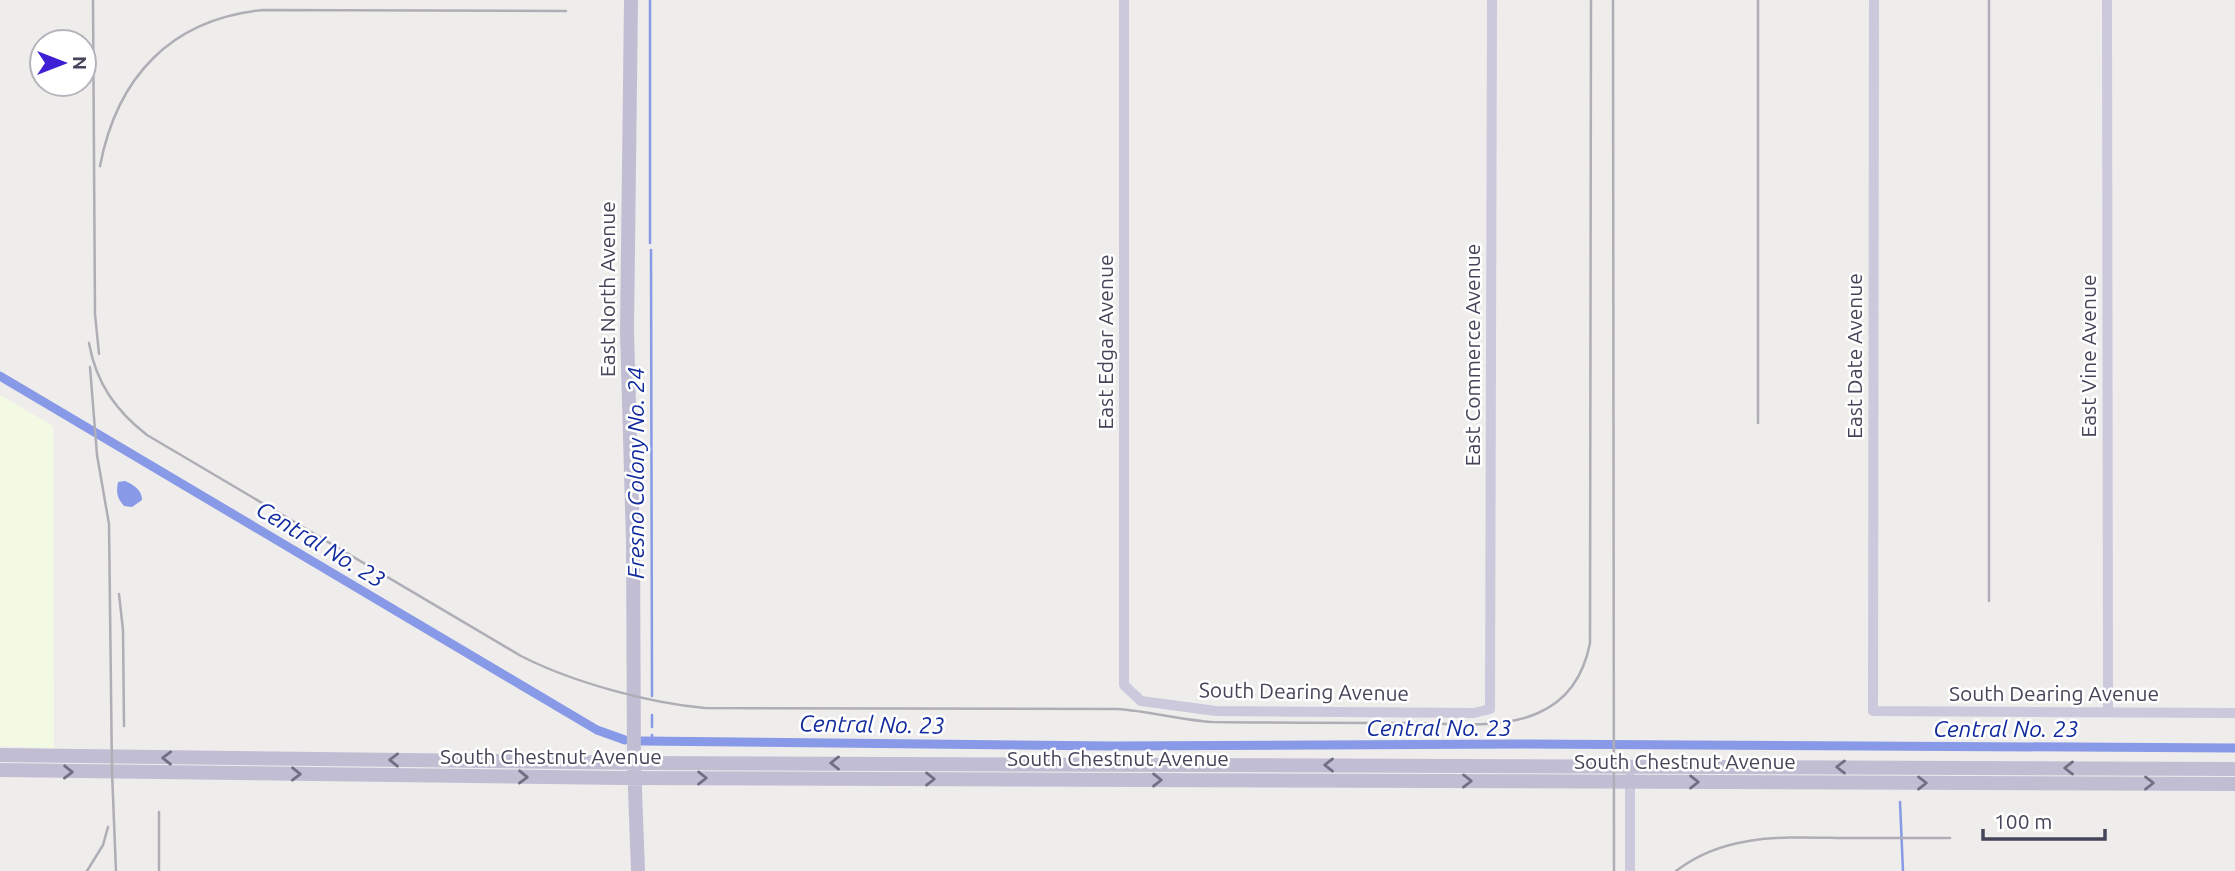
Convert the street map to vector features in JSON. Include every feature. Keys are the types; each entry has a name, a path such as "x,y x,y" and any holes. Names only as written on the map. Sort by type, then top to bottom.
{"main road":[{"name":"East North Avenue","path":"631,0 627,287 633,542 634,778 638,871"},
{"name":"South Chestnut Avenue","path":"0,755 634,756 1124,772 1630,774 2235,784"},
{"name":"South Chestnut Avenue","path":"0,770 634,778 1398,766 1630,774"},
{"path":"1630,774 2235,769"}],"street":[{"name":"East Edgar Avenue","path":"1124,0 1124,685"},
{"name":"East Commerce Avenue","path":"1490,709 1492,0"},
{"name":"East Date Avenue","path":"1873,711 1874,0"},
{"name":"East Vine Avenue","path":"2107,0 2108,712"},
{"name":"South Dearing Avenue","path":"1124,685 1141,701 1216,711 1474,713 1490,709"},
{"name":"South Dearing Avenue","path":"1873,711 2235,713"},
{"path":"1630,774 1630,871"}],"shaded area":[{"path":"0,395 53,426 54,748 0,746"}],"water":[{"path":"125,481 137,488 142,496 142,500 132,507 124,506 118,495 118,482"}],"waterway":[{"name":"Fresno Colony No. 24","path":"650,0 650,243"},
{"name":"Fresno Colony No. 24","path":"651,250 652,696"},
{"name":"Central No. 23","path":"0,376 597,730 625,740"},
{"name":"Fresno Colony No. 24","path":"652,715 652,727"},
{"name":"Fresno Colony No. 24","path":"652,735 653,741"},
{"name":"Central No. 23","path":"642,741 1112,746 1520,744 2235,748"},
{"path":"1900,802 1903,871"}],"railway":[{"path":"93,0 95,314 99,354"},
{"path":"89,343 97,371 109,395 126,416 147,435 521,656 611,690 705,708 1117,709 1212,722 1508,722 1538,713 1558,701 1579,675 1590,643 1591,0"},
{"path":"1613,0 1614,871"},
{"path":"1758,0 1758,423"},
{"path":"1989,0 1989,601"},
{"path":"100,166 108,134 120,105 153,58 175,40 201,26 230,16 263,10 566,11"},
{"path":"90,367 97,455 109,524 116,871"},
{"path":"119,594 123,630 124,726"},
{"path":"159,812 159,871"},
{"path":"87,871 103,845 108,827"},
{"path":"1676,871 1714,850 1756,840 1798,837 1950,838"}]}
